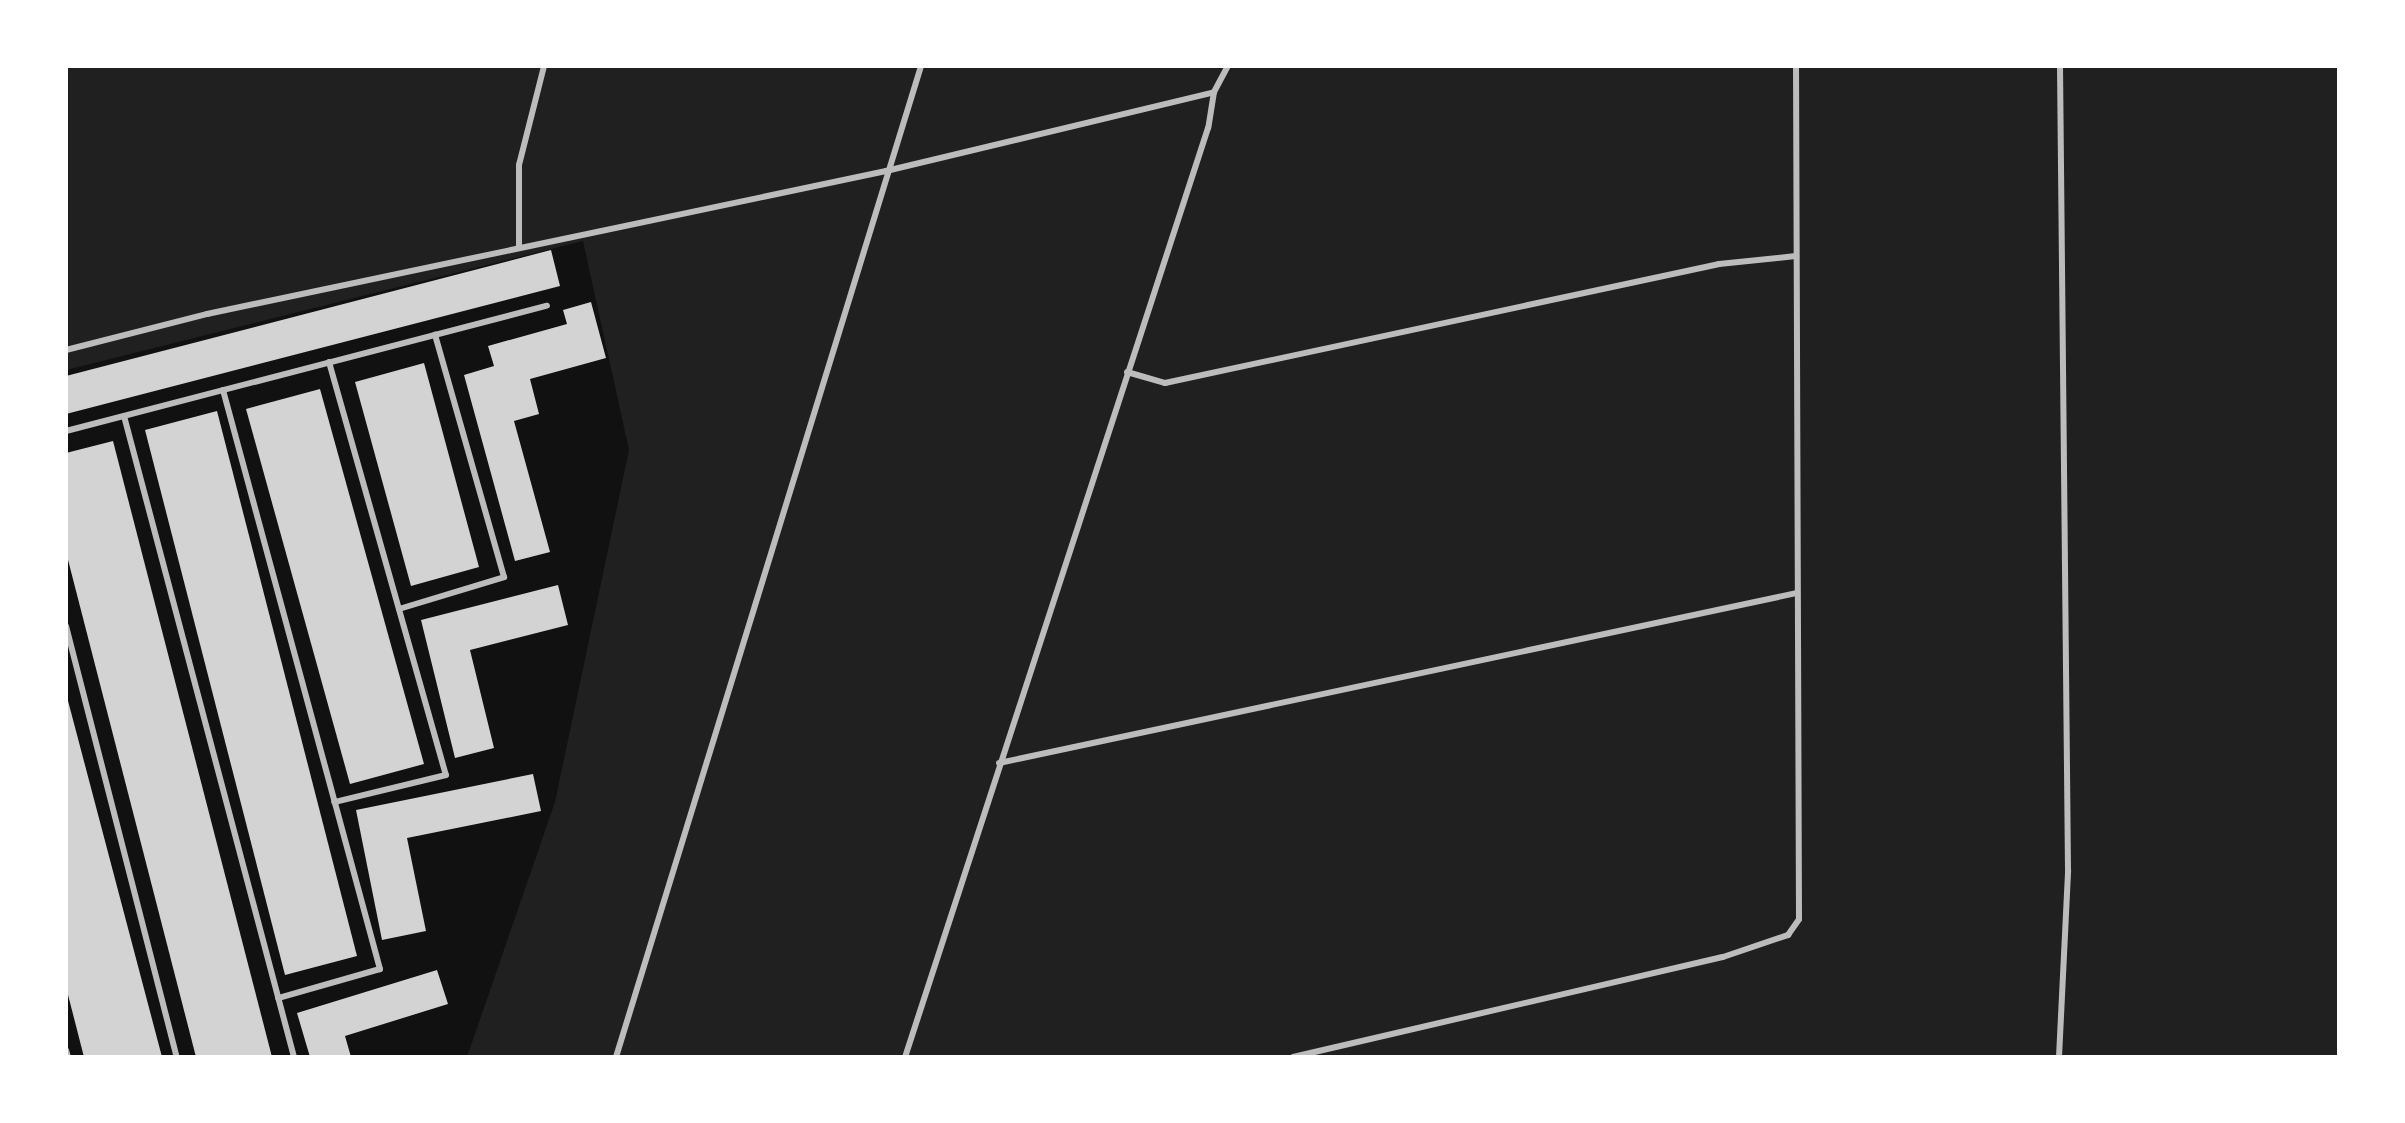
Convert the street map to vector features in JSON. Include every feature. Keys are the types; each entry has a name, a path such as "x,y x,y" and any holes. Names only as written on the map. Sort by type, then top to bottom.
{"lane":[{"path":"519,248 519,165 544,66"},
{"path":"616,1057 886,171 921,66"},
{"path":"905,1057 1208,128 1214,92 1228,66"},
{"path":"1293,1057 1723,957 1788,935 1799,919 1796,66"},
{"path":"2059,1057 2068,870 2060,66"},
{"path":"66,350 207,314 886,171 1214,92"},
{"path":"1127,372 1165,383 1690,270 1796,256"},
{"path":"66,431 547,306"},
{"path":"399,609 504,577 435,335"},
{"path":"329,362 446,775 334,802"},
{"path":"223,390 380,969 278,998"},
{"path":"124,416 294,1057"},
{"path":"999,763 1797,593"},
{"path":"66,626 177,1057"},
{"path":"66,1050 68,1057"}],"shaded area":[{"path":"66,66 2339,66 2339,1057 467,1057 555,802 629,450 583,241 66,370"}],"building":[{"path":"551,250 560,286 66,414 66,376"},
{"path":"591,302 606,358 530,379 539,414 514,421 550,552 515,561 464,375 494,366 488,346 567,324 563,310"},
{"path":"424,363 479,567 411,586 355,382"},
{"path":"320,389 424,764 350,784 246,409"},
{"path":"217,411 357,956 285,975 145,430"},
{"path":"113,441 272,1057 196,1057 66,552 66,453"},
{"path":"558,585 568,625 470,650 494,748 455,758 421,620"},
{"path":"67,697 162,1057 84,1057 66,987"},
{"path":"533,774 541,811 407,838 426,931 382,940 356,810"},
{"path":"437,970 448,1004 345,1036 351,1057 310,1057 297,1013"}]}
